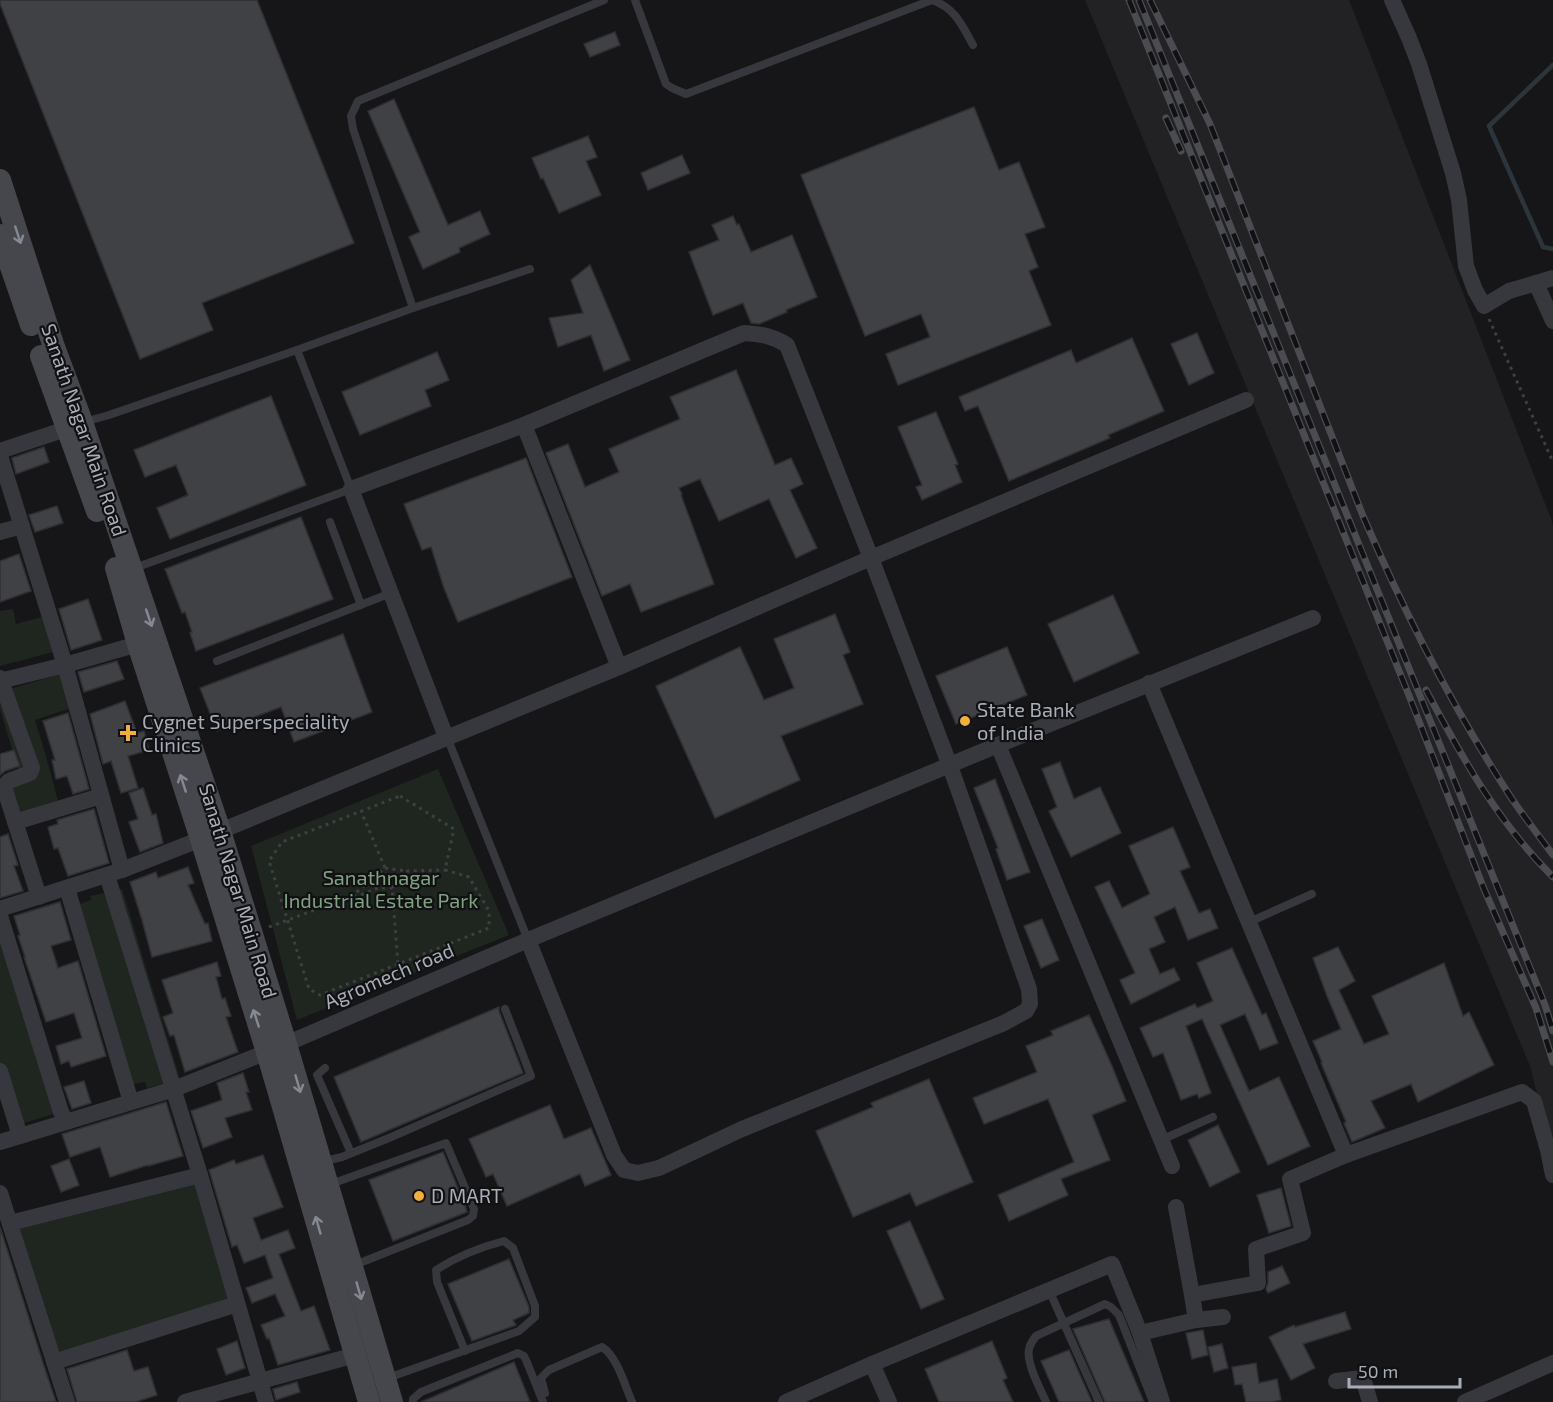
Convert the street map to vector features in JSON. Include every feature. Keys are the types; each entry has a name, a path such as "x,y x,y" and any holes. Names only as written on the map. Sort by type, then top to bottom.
{"street":[{"path":"1392,0 1419,64 1453,173 1459,200 1466,266 1484,306 1509,291 1553,278"},
{"name":"Sanath Nagar Main Road","path":"0,180 53,344 74,426 132,570 276,1048 369,1402"},
{"path":"0,235 74,426 138,644 211,835"},
{"path":"1536,283 1553,321"},
{"path":"447,737 351,489 524,425 744,333 762,334 788,345 950,766 1029,989 1030,1004 1026,1011 1004,1023 742,1129 659,1168 638,1173 624,1170 614,1155 528,940"},
{"path":"0,909 114,873 211,835 619,667 1246,400"},
{"path":"524,425 619,667"},
{"path":"0,451 74,426"},
{"path":"0,456 65,665 101,796 114,873 174,1089 266,1402"},
{"path":"0,532 22,526"},
{"name":"Agromech road","path":"0,1142 174,1089 998,745 1313,618"},
{"path":"39,897 5,790 5,785 30,773 32,768 0,680 65,665 138,644"},
{"path":"1149,683 1346,1155"},
{"path":"998,745 1172,1166"},
{"path":"15,822 101,796"},
{"path":"67,888 131,1102"},
{"path":"0,916 61,1112 67,1122"},
{"name":"Sanath Nagar Main Road","path":"276,1048 321,1162 392,1402"},
{"path":"0,1071 20,1136"},
{"path":"1192,1295 1258,1283 1256,1249 1303,1233 1290,1179 1346,1155 1522,1092 1534,1101 1553,1175"},
{"path":"10,1223 200,1175"},
{"path":"0,1193 67,1402"},
{"path":"1176,1207 1196,1320"},
{"path":"786,1402 1112,1264 1140,1333 1161,1402"},
{"path":"54,1362 237,1304"},
{"path":"1140,1333 1196,1320 1223,1317"},
{"path":"185,1402 356,1354"},
{"path":"1465,1402 1489,1397 1553,1363"},
{"path":"872,1364 889,1402"},
{"path":"1335,1381 1363,1378 1370,1402"}],"lane":[{"path":"413,308 353,129 351,116 358,101 604,0"},
{"path":"635,0 666,84 686,94 932,0 944,4 959,20 973,45"},
{"path":"74,426 109,416 530,269"},
{"path":"132,570 351,489 297,350"},
{"path":"330,522 361,605"},
{"path":"217,661 391,593"},
{"path":"447,737 528,940"},
{"path":"1249,922 1312,894"},
{"path":"321,1162 351,1153 531,1076 505,1009"},
{"path":"325,1068 317,1075 351,1153"},
{"path":"1161,1140 1213,1117"},
{"path":"328,1186 446,1143 474,1209 473,1216 468,1220 352,1266"},
{"path":"385,1379 465,1351 519,1331 535,1317 535,1306 513,1248 504,1241 480,1248 436,1270 437,1282 465,1351"},
{"path":"1049,1290 1099,1402"},
{"path":"1046,1402 1030,1364 1029,1346 1036,1336 1104,1304 1119,1315 1153,1402"},
{"path":"548,1402 541,1378 549,1370 602,1347 613,1358 632,1402"},
{"path":"412,1402 421,1392 518,1353 524,1356 543,1402"}],"path":[{"path":"1484,306 1553,462"},
{"path":"349,899 385,868 406,871 445,870 469,877 489,911 489,928 320,995 309,989 270,861 282,842 400,796 454,829 445,870"},
{"path":"361,812 385,868"},
{"path":"398,964 392,888 406,871"},
{"path":"288,920 378,888 392,888"}],"shaded area":[{"path":"1085,0 1349,0 1553,524 1553,1157 1530,1066"}],"green space":[{"path":"13,609 16,624 46,616 57,651 0,666 0,611"},
{"path":"60,674 71,708 35,720 59,806 17,820 8,786 21,779 0,709 0,692"},
{"name":"Sanathnagar Industrial Estate Park","path":"438,769 509,935 297,1020 251,846"},
{"path":"122,889 180,1079 147,1088 145,1082 128,1085 74,906 91,900 90,896"},
{"path":"0,926 57,1113 14,1126 0,1078"},
{"path":"197,1179 232,1301 57,1358 15,1226"}],"building":[{"path":"0,0 257,0 354,243 202,303 213,330 140,359"},
{"path":"615,32 620,45 590,57 584,44"},
{"path":"394,99 448,225 480,211 490,234 459,248 460,252 423,269 409,237 420,232 368,111"},
{"path":"974,107 999,170 1019,162 1045,227 1025,234 1038,267 1029,271 1051,325 898,385 886,354 930,337 921,314 865,336 801,175"},
{"path":"588,136 597,157 586,161 601,195 559,213 532,158"},
{"path":"682,155 690,173 648,190 641,173"},
{"path":"733,216 751,252 792,235 817,297 759,324 751,323 743,303 713,315 689,252 719,240 712,225"},
{"path":"590,265 630,360 604,371 591,335 558,347 549,318 583,313 571,280"},
{"path":"1197,333 1214,373 1189,385 1171,344"},
{"path":"1132,338 1164,411 1108,435 1110,438 1009,481 978,406 965,411 959,397 1071,350 1076,363"},
{"path":"437,352 449,380 425,390 431,406 360,435 342,392"},
{"path":"736,370 775,465 791,458 803,484 790,490 817,548 796,558 769,499 719,521 700,479 679,488 714,584 641,612 630,584 602,596 546,453 568,444 585,487 619,472 609,449 680,419 670,397"},
{"path":"271,396 306,485 170,539 157,508 188,495 176,465 145,477 134,450"},
{"path":"936,412 958,464 955,465 962,482 922,500 916,487 922,485 898,427"},
{"path":"44,447 49,462 16,474 12,458"},
{"path":"526,458 572,577 458,622 431,547 422,550 404,504"},
{"path":"57,506 63,523 35,532 29,515"},
{"path":"301,517 333,599 196,651 185,612 182,613 165,569"},
{"path":"19,554 31,591 0,602 0,561"},
{"path":"1113,595 1139,653 1074,682 1048,624"},
{"path":"88,599 102,640 71,650 59,609"},
{"path":"835,614 850,652 843,655 863,704 781,736 800,780 715,818 656,686 740,647 764,700 794,688 774,639"},
{"path":"343,634 372,712 294,742 281,707 217,731 200,688"},
{"path":"1007,647 1027,695 956,724 936,676"},
{"path":"117,661 124,679 84,692 78,672"},
{"path":"125,701 137,733 144,731 149,750 128,756 138,788 121,793 111,761 103,764 90,714"},
{"path":"68,713 89,789 73,794 67,776 56,779 52,760 55,760 43,721"},
{"path":"14,750 20,766 0,775 0,754"},
{"path":"1060,762 1074,799 1100,787 1121,833 1071,857 1049,811 1057,807 1042,769"},
{"path":"995,779 1030,872 1007,880 996,849 998,848 974,788"},
{"path":"143,788 152,815 156,814 163,843 140,852 129,822 138,819 129,793"},
{"path":"94,809 109,863 68,876 58,848 54,849 48,827 58,824 57,820"},
{"path":"1173,827 1190,867 1180,871 1199,913 1210,909 1218,928 1188,940 1175,907 1154,917 1165,942 1149,949 1160,974 1174,968 1180,980 1131,1004 1120,980 1135,973 1095,887 1109,881 1122,908 1150,894 1129,846"},
{"path":"8,834 18,865 14,866 23,891 0,898 0,837"},
{"path":"188,867 194,883 188,885 205,924 208,923 212,941 152,957 130,882 156,872 158,878"},
{"path":"60,902 71,940 51,946 58,968 78,961 106,1056 71,1067 69,1061 61,1064 56,1046 82,1038 74,1013 46,1022 24,957 14,916"},
{"path":"1042,919 1059,960 1041,968 1024,926"},
{"path":"1338,947 1355,981 1339,990 1364,1044 1389,1034 1372,996 1444,963 1463,1016 1469,1012 1494,1065 1418,1102 1411,1084 1371,1101 1385,1128 1352,1142 1313,1041 1341,1029 1313,958"},
{"path":"1232,948 1262,1015 1266,1013 1278,1043 1260,1050 1245,1014 1220,1025 1249,1091 1279,1077 1310,1146 1268,1165 1202,1019 1186,1026 1211,1093 1199,1098 1197,1094 1181,1100 1163,1053 1153,1057 1140,1028 1195,1004 1197,1008 1213,1001 1197,963"},
{"path":"217,962 221,976 216,977 222,999 225,998 231,1016 226,1017 238,1052 185,1072 174,1035 170,1036 163,1017 173,1013 162,980"},
{"path":"499,1007 523,1073 361,1142 334,1077"},
{"path":"1089,1015 1126,1101 1092,1115 1110,1160 1061,1179 1068,1195 1009,1221 998,1195 1074,1162 1048,1099 984,1124 973,1098 1037,1072 1026,1046 1053,1035 1051,1031"},
{"path":"243,1073 252,1110 225,1118 232,1137 203,1148 191,1111 222,1100 217,1083"},
{"path":"929,1079 973,1182 916,1206 910,1193 853,1217 816,1131 873,1107 871,1103"},
{"path":"84,1081 91,1103 72,1109 64,1087"},
{"path":"166,1102 183,1156 110,1177 100,1147 70,1157 62,1134"},
{"path":"550,1105 564,1139 591,1128 611,1175 585,1186 580,1174 507,1206 493,1174 486,1177 469,1139"},
{"path":"1218,1125 1240,1172 1210,1187 1188,1140"},
{"name":"D MART","path":"443,1152 467,1212 393,1241 369,1180"},
{"path":"263,1155 283,1207 253,1218 261,1240 288,1230 295,1248 279,1254 301,1311 314,1306 330,1350 278,1365 269,1338 267,1339 261,1325 285,1316 275,1294 252,1303 246,1288 273,1278 265,1255 244,1263 237,1245 232,1247 209,1170 234,1160 236,1164"},
{"path":"69,1159 79,1185 61,1192 51,1166"},
{"path":"1281,1188 1291,1226 1269,1233 1257,1195"},
{"path":"910,1221 944,1299 921,1309 887,1231"},
{"path":"0,1227 44,1366 56,1402 0,1402"},
{"path":"509,1259 529,1307 529,1313 513,1320 516,1325 472,1341 448,1284"},
{"path":"1282,1266 1290,1283 1268,1293 1266,1289 1268,1272"},
{"path":"1345,1312 1351,1329 1303,1344 1315,1368 1291,1380 1269,1337 1294,1325 1295,1327"},
{"path":"1109,1319 1144,1402 1105,1402 1073,1329"},
{"path":"1203,1330 1208,1355 1192,1359 1186,1333"},
{"path":"237,1341 245,1368 226,1375 217,1349"},
{"path":"992,1341 1007,1378 1003,1380 1013,1402 939,1402 925,1369"},
{"path":"1222,1344 1228,1368 1214,1372 1208,1347"},
{"path":"127,1350 134,1371 148,1367 157,1395 136,1402 77,1402 67,1369"},
{"path":"1069,1350 1092,1402 1059,1402 1041,1361"},
{"path":"514,1362 530,1402 421,1402"},
{"path":"1256,1363 1259,1383 1277,1379 1281,1400 1246,1402 1242,1384 1235,1385 1232,1367"},
{"path":"297,1382 300,1392 276,1400 273,1389"}],"waterway":[{"path":"1553,65 1489,126 1543,247 1553,249"}],"railway":[{"path":"1129,0 1410,698 1484,889 1536,1008 1553,1062"},
{"path":"1139,0 1545,1005 1553,1031"},
{"path":"1150,0 1210,124 1363,516 1396,589 1470,731 1512,799 1553,855"},
{"path":"1166,118 1181,151"},
{"path":"1426,690 1482,788 1515,834 1553,877"}],"place":[{"name":"State Bank of India","path":"965,721"},
{"name":"Cygnet Superspeciality Clinics","path":"128,733"},
{"name":"D MART","path":"419,1196"}]}
